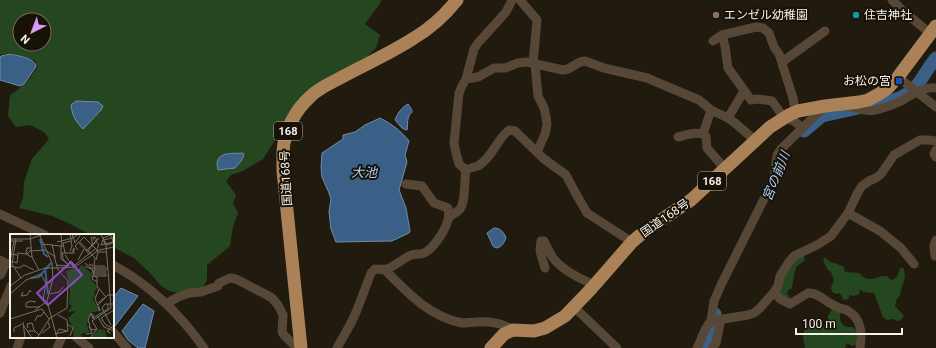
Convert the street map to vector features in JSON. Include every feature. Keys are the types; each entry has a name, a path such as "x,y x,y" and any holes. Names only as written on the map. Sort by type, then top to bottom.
{"highway":[{"name":"国道168号","path":"300,348 283,171 283,152 286,135 291,123 300,108 311,96 330,83 415,38 446,14 458,0"},
{"name":"国道168号","path":"513,330 534,331 545,328 565,316 595,285 632,242 691,200 770,128 789,115 868,100 888,88 933,30"},
{"path":"491,348 504,334 513,330"}],"street":[{"path":"466,170 459,164 454,143 460,93 466,79 474,49 506,12 512,0"},
{"path":"520,0 537,20 534,63 538,96 544,108 547,125 545,134 537,152"},
{"path":"892,0 903,11 933,30"},
{"path":"713,40 722,35 756,27 763,28 769,32 774,47 782,62 793,98 789,115"},
{"path":"782,62 825,31"},
{"path":"722,35 728,68 751,100 758,99 772,101 802,128"},
{"path":"466,79 478,77 494,68 505,68 518,63 534,63 563,70 585,61 604,68 647,78 699,100 711,110 735,123 756,141"},
{"path":"898,77 936,106"},
{"path":"697,348 706,327 711,321 714,301 721,284 771,185 774,177 777,155 781,148 802,128 831,106 873,110 888,107 922,89 936,88"},
{"path":"728,118 744,91"},
{"path":"879,94 888,107"},
{"path":"702,134 711,110"},
{"path":"466,170 478,166 483,162 505,133 510,130 515,131 544,159 566,175 587,213 632,242"},
{"path":"678,137 696,133 706,136 707,148 725,169"},
{"path":"711,321 754,313 774,292 778,286 780,276 788,262 794,256 817,245 831,236 848,212 862,186 881,174 894,155 920,140 936,141"},
{"path":"936,150 934,154 936,157"},
{"path":"448,217 460,210 463,205 466,170"},
{"path":"337,348 357,310 371,273 375,269 387,269 416,253 426,252 439,239 447,223 449,214 448,208 434,203 422,186 406,184"},
{"path":"848,212 880,230 901,248 914,264"},
{"path":"0,214 34,233"},
{"path":"935,256 934,246 936,240"},
{"path":"545,268 540,251 541,241 544,241 553,258 560,266 583,280 595,285"},
{"path":"0,275 6,263"},
{"path":"114,266 132,276 166,304 180,317 204,348"},
{"path":"384,269 414,298 437,315 463,323 484,321 495,322 507,326 513,330"},
{"path":"166,304 188,293 201,292 218,286 219,283 230,278 236,279 272,298 278,305 283,315 282,332 297,348"},
{"path":"0,313 10,288"},
{"path":"774,292 785,302 790,304 808,293 811,293 847,310 858,320 862,335 860,348"},
{"path":"574,307 617,348"},
{"path":"712,348 716,344 721,319"},
{"path":"114,333 127,348"},
{"path":"17,348 21,338"},
{"path":"58,348 62,338"},
{"path":"77,338 89,348"}],"green space":[{"path":"0,0 381,0 365,24 380,35 376,48 367,57 305,93 289,112 279,134 263,159 243,171 231,175 226,181 236,195 233,203 238,213 233,227 230,246 207,265 207,280 203,287 180,293 169,291 160,285 134,258 114,248 114,234 89,234 52,216 19,208 23,198 24,182 32,159 49,139 44,132 30,125 16,127 8,116 10,95 23,86 38,67 35,61 10,53 0,55"},
{"path":"803,254 805,260 796,268 792,288 788,290 787,294 792,300 791,301 779,294 783,272"},
{"path":"825,257 830,262 844,267 845,272 859,273 863,277 870,279 887,276 891,280 896,278 901,267 904,269 905,277 895,306 904,316 901,320 887,320 883,317 874,293 863,292 860,289 859,294 854,296 850,295 848,299 843,300 839,293 836,294 832,292 831,288 834,280 831,272 828,270 823,261"},
{"path":"832,309 836,309 840,313 842,324 847,327 853,327 857,331 856,345 852,346 847,343 845,348 805,348 803,337 806,323 809,321 812,326 819,330 824,327"}],"water":[{"path":"10,54 31,60 36,65 24,84 20,86 0,80 0,57"},
{"path":"76,101 98,102 103,106 83,129 76,121 72,112 71,105"},
{"path":"408,104 412,112 408,119 406,130 402,128 395,120 400,111"},
{"name":"大池","path":"380,118 396,128 409,141 405,155 407,162 399,190 406,208 410,231 409,233 392,241 336,242 331,229 329,212 331,199 322,177 322,153 343,139 343,135 355,132 365,125"},
{"path":"243,153 244,155 241,161 235,168 218,170 217,164 220,157 228,154"},
{"path":"494,228 502,231 506,238 500,247 496,248 493,246 487,233"},
{"path":"121,288 138,296 115,326 114,325 114,297"},
{"path":"143,304 154,311 145,348 138,348 128,340 122,331"}],"waterway":[{"name":"宮の前川","path":"804,131 822,116 884,103 903,96 914,89 936,58"},
{"name":"宮の前川","path":"701,348 710,332 715,314"}],"place":[{"name":"エンゼル幼稚園","path":"716,15"},
{"name":"住吉神社","path":"856,15"},
{"name":"お松の宮","path":"899,81"}]}
